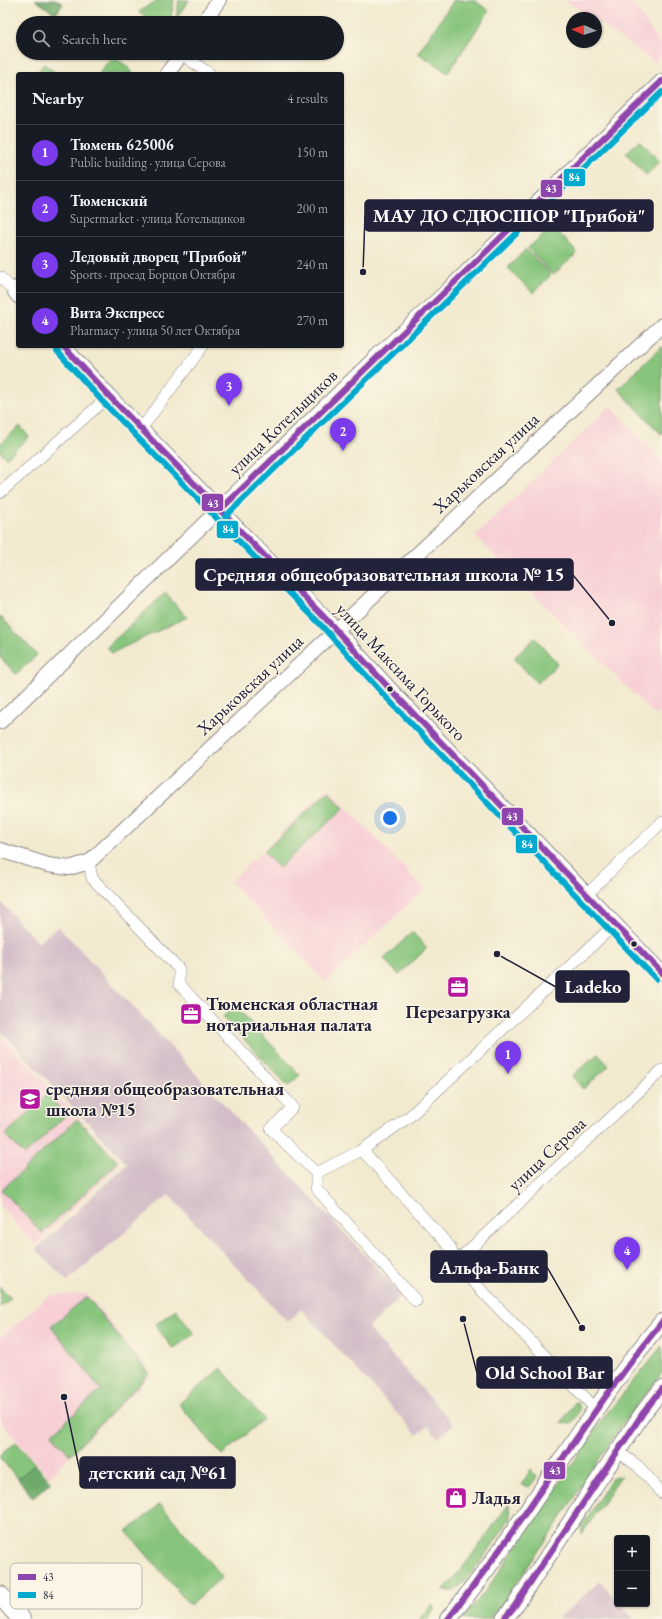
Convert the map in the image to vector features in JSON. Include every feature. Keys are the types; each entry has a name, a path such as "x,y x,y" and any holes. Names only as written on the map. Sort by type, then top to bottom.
{"main road":[{"path":"448,1619 480,1580 623,1370 662,1322"},
{"path":"504,1619 532,1581 643,1413 662,1389"},
{"path":"0,1595 10,1607"},
{"path":"12,1609 20,1619"}],"street":[{"path":"208,16 219,0"},
{"path":"168,72 176,60"},
{"path":"191,60 207,72"},
{"name":"улица Котельщиков","path":"0,722 662,81"},
{"path":"0,277 16,291"},
{"name":"Харьковская улица","path":"0,850 48,865 69,868 89,862 662,325"},
{"name":"улица Максима Горького","path":"65,348 219,511 336,630 394,693 662,973"},
{"path":"141,429 202,348"},
{"path":"0,494 109,396"},
{"path":"587,894 662,822"},
{"path":"89,862 92,878 179,969 179,984 293,1107 271,1129 316,1173 316,1188 416,1301"},
{"path":"316,1173 362,1150 409,1117 615,924"},
{"name":"улица Серова","path":"455,1263 662,1070"},
{"path":"362,1150 450,1247 455,1263 596,1409"},
{"path":"617,1451 638,1466 662,1493"}],"shaded area":[{"path":"565,0 631,0 662,46 662,54 654,62 602,25 602,12 582,12"},
{"path":"610,406 662,460 662,710 656,716 475,536"},
{"path":"328,788 424,889 326,982 230,882"},
{"path":"0,901 38,943 58,926 402,1295 368,1328 454,1425 438,1438 428,1426 417,1435 301,1309 288,1322 169,1195 67,1281 36,1249 127,1164 0,1030"},
{"name":"средняя общеобразовательная школа №15","path":"0,1035 121,1163 35,1245 0,1205"},
{"path":"87,1294 152,1374 49,1477 0,1421 0,1338 50,1295"},
{"path":"600,1581 614,1597 614,1607 623,1607 634,1619 558,1619"}],"green space":[{"path":"35,0 57,0 63,4 56,14"},
{"path":"157,0 174,0 171,16 145,16 139,12"},
{"path":"179,0 189,0 177,16"},
{"path":"454,0 474,0 489,11 448,73 418,53"},
{"path":"109,60 115,60 124,64 132,72 100,72"},
{"path":"44,64 55,72 38,72"},
{"path":"640,140 660,162 646,175 626,153"},
{"path":"553,226 577,253 553,275 528,248"},
{"path":"526,249 551,275 533,293 508,268"},
{"path":"662,346 662,435 618,389"},
{"path":"20,426 29,437 6,458 0,451 0,444"},
{"path":"165,593 187,617 112,653 107,647"},
{"path":"0,616 37,655 16,674 0,657"},
{"path":"535,638 558,664 537,683 514,658"},
{"path":"328,791 344,808 279,868 264,852"},
{"path":"412,932 427,948 399,975 384,959"},
{"path":"235,1006 300,1075 288,1086 223,1017"},
{"path":"598,1054 609,1066 583,1089 572,1076"},
{"path":"47,1095 66,1115 25,1155 5,1135"},
{"path":"77,1119 118,1162 42,1233 2,1190"},
{"path":"0,1287 11,1298 0,1307"},
{"path":"87,1297 149,1374 70,1455 52,1434 101,1390 51,1326"},
{"path":"176,1309 194,1334 173,1349 155,1325"},
{"path":"662,1346 662,1373 618,1430 557,1524 505,1600 489,1619 462,1619 488,1588 604,1417"},
{"path":"221,1368 264,1419 222,1455 179,1404"},
{"path":"576,1401 579,1410 571,1424 561,1423"},
{"path":"16,1442 35,1464 18,1479 0,1458 0,1455"},
{"path":"35,1464 51,1482 33,1498 18,1479"},
{"path":"531,1469 537,1478 529,1487 521,1485"},
{"path":"621,1476 582,1534 582,1526 612,1478"},
{"path":"160,1504 222,1577 190,1605 127,1532"},
{"path":"509,1504 510,1518 474,1570 455,1591 443,1591 464,1566"},
{"path":"433,1605 434,1610 429,1619 419,1619"}],"transit line":[{"name":"43","path":"219,511 662,81"},
{"name":"84","path":"225,517 662,92"},
{"name":"43","path":"65,348 109,396 326,619 389,688 662,973"},
{"name":"84","path":"57,351 103,402 320,624 383,694 656,979"},
{"name":"43","path":"448,1619 503,1545 580,1432 662,1322"},
{"name":"43","path":"504,1619 514,1607 643,1413 662,1389"}],"place":[{"name":"МАУ ДО СДЮСШОР \"Прибой\"","path":"363,272"},
{"name":"Ледовый дворец \"Прибой\"","path":"229,406"},
{"name":"Тюменский","path":"343,451"},
{"name":"Средняя общеобразовательная школа № 15","path":"612,623"},
{"name":"Ladeko","path":"497,954"},
{"name":"Перезагрузка","path":"458,987"},
{"name":"Тюменская областная нотариальная палата","path":"191,1014"},
{"name":"Тюмень 625006","path":"508,1074"},
{"name":"средняя общеобразовательная школа №15","path":"30,1099"},
{"name":"Вита Экспресс","path":"627,1270"},
{"name":"Old School Bar","path":"463,1319"},
{"name":"Альфа-Банк","path":"582,1328"},
{"name":"детский сад №61","path":"64,1397"},
{"name":"Ладья","path":"456,1498"}]}
